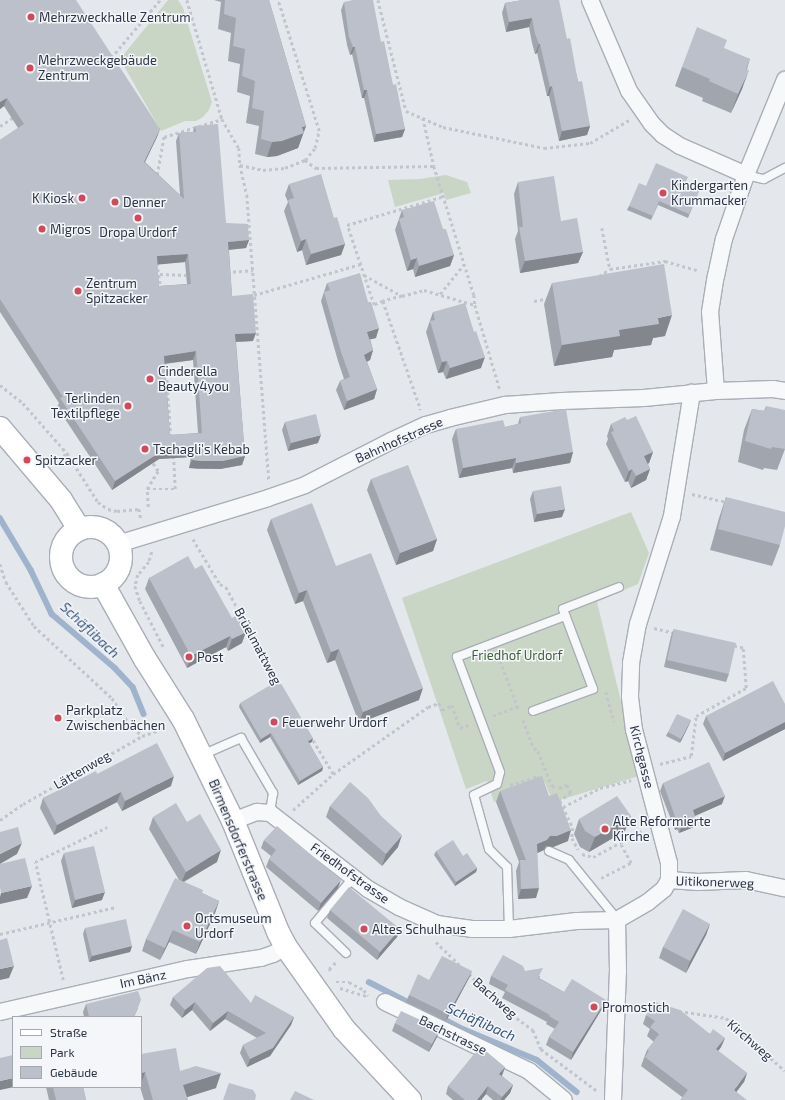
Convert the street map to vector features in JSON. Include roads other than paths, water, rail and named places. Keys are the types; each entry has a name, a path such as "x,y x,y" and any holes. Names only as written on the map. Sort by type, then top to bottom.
{"main road":[{"path":"0,428 61,500 79,529"},
{"path":"91,527 103,529 110,534 118,544 121,558 119,569 112,578 103,584 92,587 82,585 72,580 65,571 62,562 62,552 65,542 71,534 79,529 91,527"},
{"name":"Birmensdorferstrasse","path":"103,584 145,659 180,713 233,821 272,918 286,947 344,1029 410,1100"}],"street":[{"path":"590,0 618,70 642,112 663,135 680,146 746,175"},
{"path":"716,391 710,312 724,239 746,175 785,80"},
{"name":"Bahnhofstrasse","path":"118,544 268,498 305,485 391,441 426,426 450,418 505,405 716,391 773,389 785,392"},
{"name":"Kirchgasse","path":"669,880 669,863 637,771 630,696 631,663 638,624 670,523 692,393"},
{"path":"233,821 256,812 276,817"},
{"name":"Friedhofstrasse","path":"276,817 354,878 399,907 437,924 472,929 509,929 577,921 617,920"},
{"path":"613,1100 617,1004 617,920 648,902 664,889 669,880"},
{"name":"Uitikonerweg","path":"669,880 698,882 746,880 785,888"},
{"name":"Im Bänz","path":"0,1012 188,969 261,958 286,947"},
{"name":"Bachstrasse","path":"385,1002 530,1071 564,1100"}],"lane":[{"path":"746,175 764,179 785,168"},
{"path":"533,712 593,688 563,609 619,587"},
{"path":"509,929 507,867 489,849 474,795 497,784 500,772 457,657 565,616"},
{"path":"201,756 241,738 273,793 276,817"},
{"path":"549,851 569,860 617,920"},
{"path":"346,953 315,923 354,878"}],"waterway":[{"name":"Schäflibach","path":"0,518 31,570 52,614 115,668 133,687 144,714"},
{"name":"Schäflibach","path":"369,982 412,1004"},
{"name":"Schäflibach","path":"440,1017 463,1029 537,1060 577,1092"}],"place":[{"name":"Mehrzweckhalle Zentrum","path":"31,17"},
{"name":"Mehrzweckgebäude Zentrum","path":"30,68"},
{"name":"Kindergarten Krummacker","path":"663,193"},
{"name":"K Kiosk","path":"82,198"},
{"name":"Denner","path":"115,202"},
{"name":"Dropa Urdorf","path":"138,218"},
{"name":"Migros","path":"42,229"},
{"name":"Zentrum Spitzacker","path":"78,291"},
{"name":"Cinderella Beauty4you","path":"150,379"},
{"name":"Terlinden Textilpflege","path":"128,406"},
{"name":"Tschagli's Kebab","path":"145,449"},
{"name":"Spitzacker","path":"27,460"},
{"name":"Post","path":"189,657"},
{"name":"Parkplatz Zwischenbächen","path":"58,718"},
{"name":"Feuerwehr Urdorf","path":"274,722"},
{"name":"Alte Reformierte Kirche","path":"605,829"},
{"name":"Ortsmuseum Urdorf","path":"187,926"},
{"name":"Altes Schulhaus","path":"364,929"},
{"name":"Promostich","path":"594,1007"}],"park label":[{"name":"Friedhof Urdorf","path":"517,655"}]}
